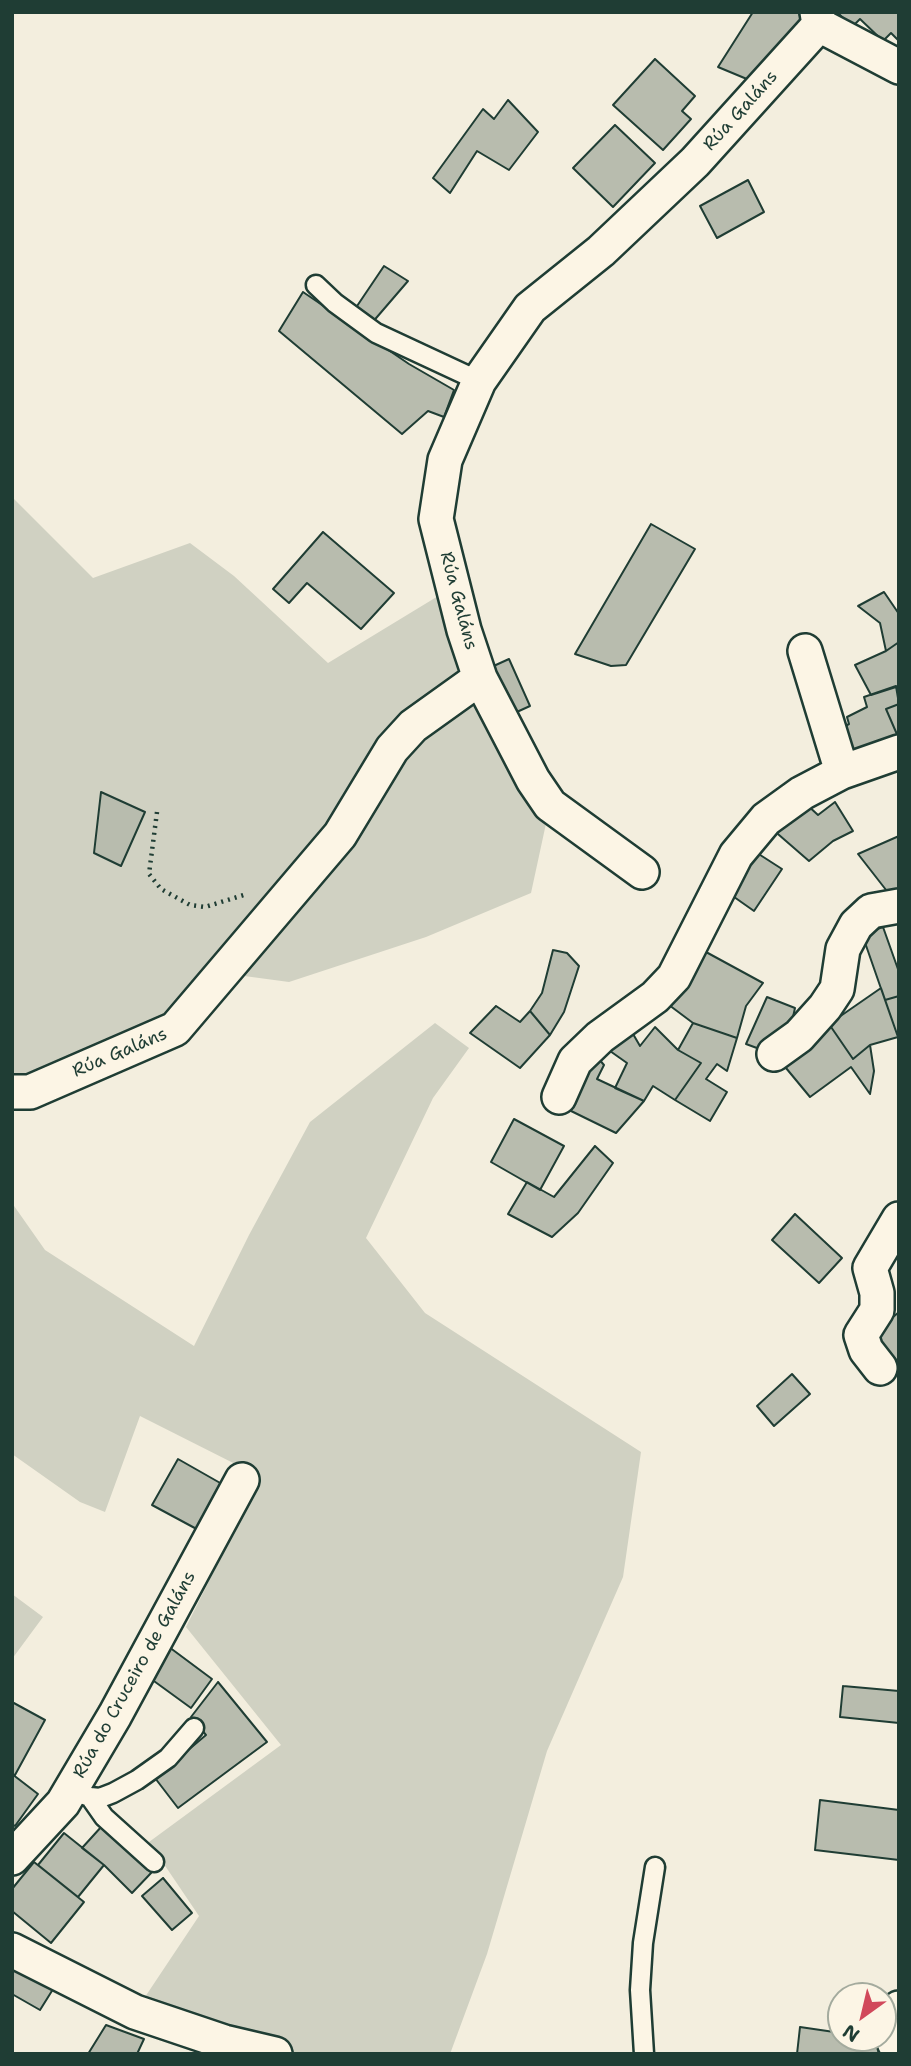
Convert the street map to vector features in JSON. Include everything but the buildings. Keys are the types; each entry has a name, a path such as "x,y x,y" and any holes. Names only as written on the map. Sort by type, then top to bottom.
{"street":[{"path":"821,16 899,67"},
{"name":"Rúa Galáns","path":"12,1091 30,1092 175,1029 341,835 392,749 412,726 480,678 464,630 436,519 445,460 479,381 530,308 601,251 695,162 821,16"},
{"path":"805,651 842,772"},
{"path":"480,678 533,780 550,805 642,872"},
{"path":"559,1097 575,1061 600,1037 655,997 674,976 736,855 766,819 802,793 842,772 899,752"},
{"path":"774,1054 799,1036 825,1007 836,989 843,949 856,925 871,911 899,906"},
{"path":"880,1368 866,1350 861,1335 877,1310 877,1293 870,1268 899,1219"},
{"name":"Rúa do Cruceiro de Galáns","path":"19,1843 76,1800 115,1715 242,1480"},
{"path":"12,1950 135,2012 224,2042 275,2054"},
{"path":"899,2008 894,2042 899,2052"}],"lane":[{"path":"316,285 335,303 376,333 479,381"},
{"path":"76,1800 113,1793 137,1780 168,1758 194,1728"},
{"path":"76,1800 104,1817 154,1862"},
{"path":"644,2054 640,1990 643,1943 655,1867"}],"path":[{"path":"157,812 149,874 161,889 190,905 205,907 248,894"}],"shaded area":[{"path":"12,497 93,578 190,543 234,576 328,663 453,587 550,805 531,893 426,937 289,982 222,973 175,1029 12,1089"},
{"path":"435,1023 469,1048 433,1098 366,1238 425,1313 641,1452 623,1577 547,1751 487,1954 450,2054 277,2054 135,2012 199,1916 149,1842 281,1745 186,1627 261,1477 140,1416 105,1512 80,1502 12,1454 12,1203 45,1250 194,1346 249,1235 310,1122"},
{"path":"12,1594 43,1617 12,1659"}]}
